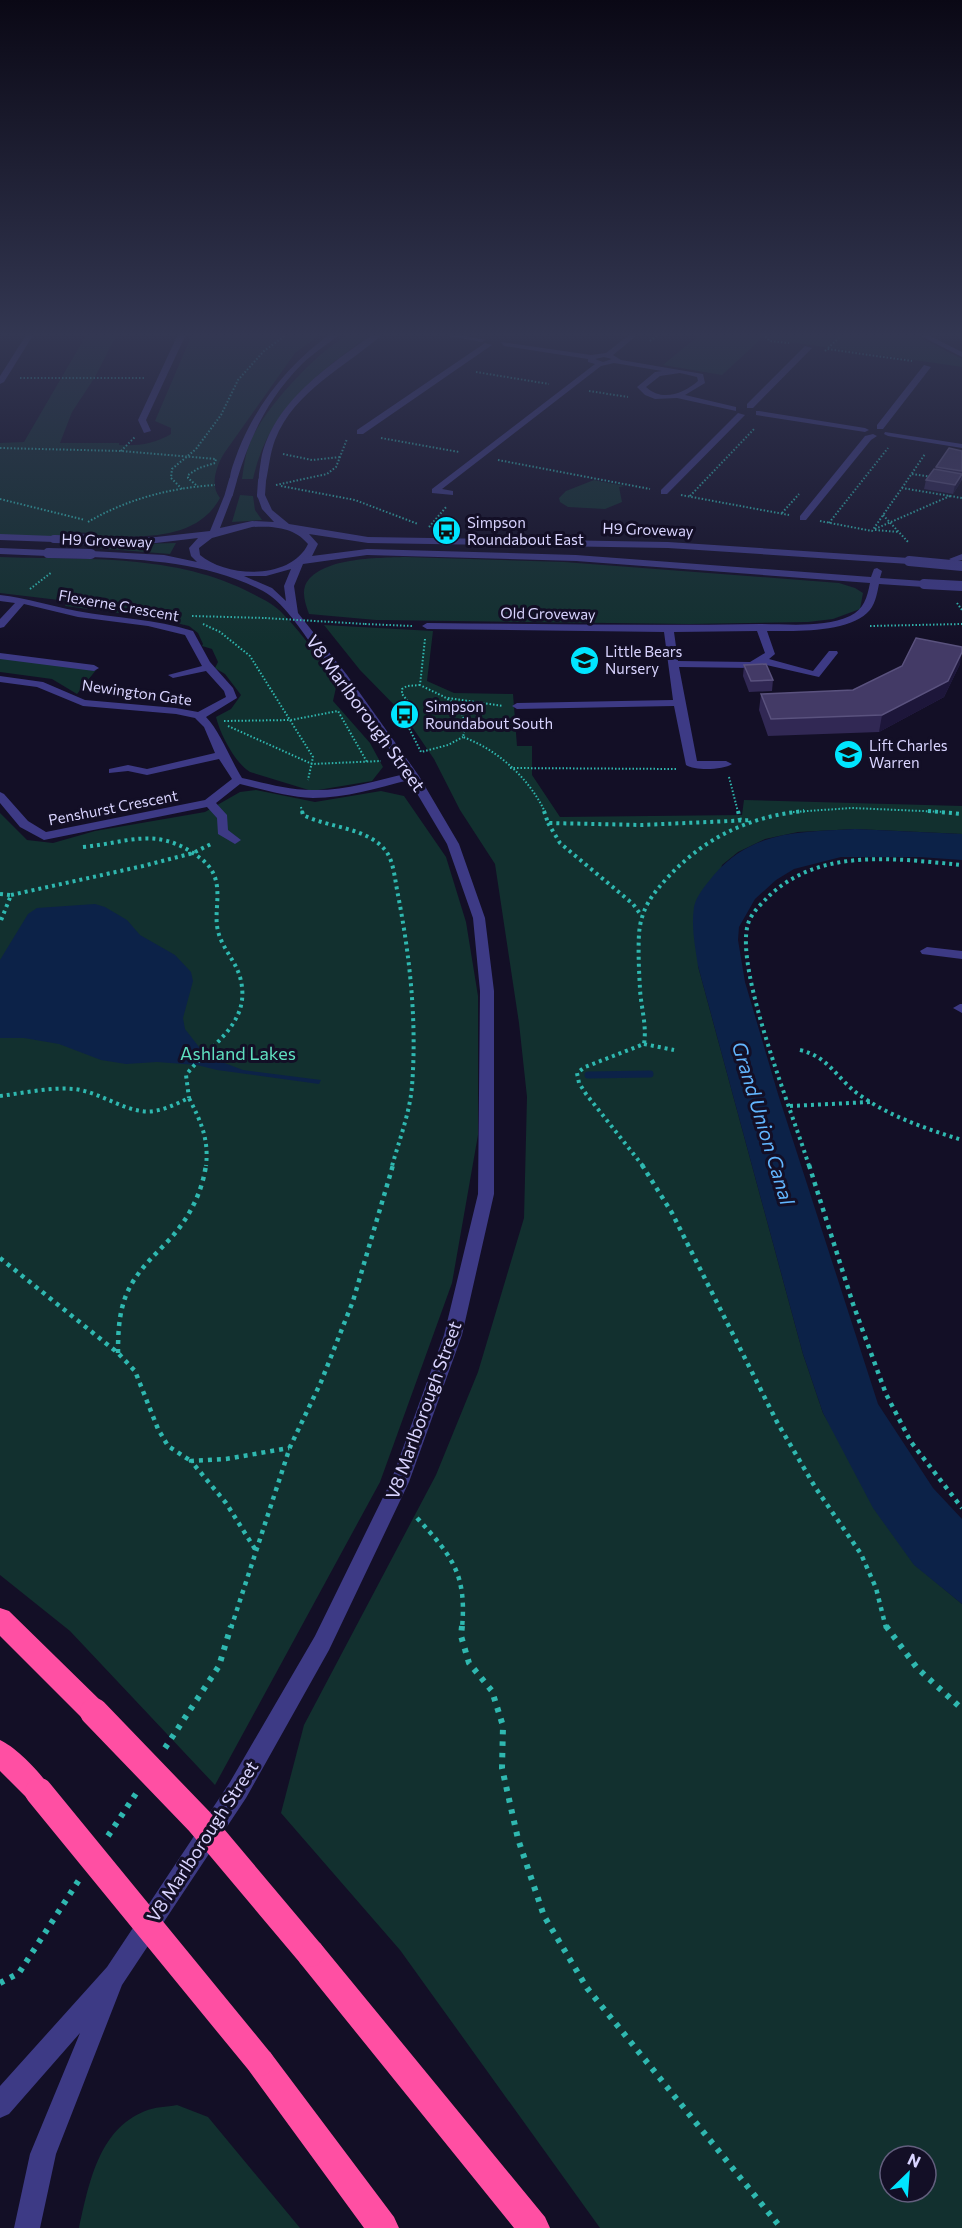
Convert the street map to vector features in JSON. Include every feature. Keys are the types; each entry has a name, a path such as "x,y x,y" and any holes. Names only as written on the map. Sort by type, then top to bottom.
{"highway":[{"path":"0,1619 199,1821 310,1953 534,2228"},
{"path":"0,1753 39,1792 260,2062 383,2228"}],"street":[{"path":"212,568 203,563 195,551 202,539 212,533 229,494 247,436"},
{"path":"272,436 262,481 261,495 264,507 276,519 308,536 313,544 311,552 301,561 289,586 293,613"},
{"path":"450,494 435,491 505,436"},
{"path":"664,492 720,436"},
{"path":"802,518 868,438 873,436 962,446"},
{"name":"H9 Groveway","path":"0,537 156,540 212,533 252,524 368,540 612,543 909,561 959,561"},
{"name":"H9 Groveway","path":"0,551 164,558 227,572 266,572 301,561 367,552 552,557 875,577 924,584 962,586"},
{"path":"831,555 864,564 875,577"},
{"name":"Old Groveway","path":"427,626 669,629 816,626 842,622 861,614 868,607 878,566 890,559"},
{"name":"V8 Marlborough Street","path":"0,2105 115,1976 238,1790 322,1643 400,1482 453,1335 486,1194 487,991 479,918 453,844 413,776 343,677 293,613 268,590 227,572"},
{"name":"Flexerne Crescent","path":"0,598 23,600 70,612 189,633 209,667 229,690 232,698 199,716"},
{"path":"0,625 23,600"},
{"path":"675,664 752,665 770,654 761,627"},
{"path":"669,629 679,703 692,765 726,764"},
{"path":"760,660 815,675 833,653"},
{"path":"0,656 94,668"},
{"path":"173,675 209,667"},
{"name":"Newington Gate","path":"0,679 39,684 83,703 176,711 199,716 209,726 222,755 238,780"},
{"path":"517,706 679,703"},
{"path":"113,771 128,768 147,772 222,755"},
{"path":"238,780 304,793 356,789 413,776"},
{"name":"Penshurst Crescent","path":"0,796 24,824 44,836 209,803 238,780"},
{"path":"209,803 221,812 225,821 222,831 230,837"},
{"path":"927,951 962,956"},
{"name":"V8 Marlborough Street","path":"27,2228 43,2154 115,1976"}],"path":[{"path":"82,531 88,521 118,506 182,489 171,478 172,469 196,449 205,436"},
{"path":"689,496 747,436"},
{"path":"372,438 384,438 829,523 899,532"},
{"path":"829,523 891,438"},
{"path":"0,448 109,451 216,459 215,463 190,472 188,478 197,486"},
{"path":"281,454 312,460 341,457"},
{"path":"912,474 933,478"},
{"path":"274,485 355,500 428,530 432,520 459,496 450,494"},
{"path":"873,530 902,488 962,498"},
{"path":"873,530 950,496"},
{"path":"0,499 88,521"},
{"path":"23,600 32,586 57,568"},
{"path":"160,1755 219,1666 255,1549 290,1447 321,1382 353,1300 382,1208 412,1088 412,996 405,932 393,869 387,852 371,837 315,821 303,815 301,806 313,757 250,656 220,632 186,616 427,626 420,685"},
{"path":"860,626 962,624"},
{"path":"420,685 456,704 465,715 468,725 463,738 448,746 421,752 405,720 412,718 414,714 412,706 402,694 402,689 420,685"},
{"path":"439,695 459,701 517,706"},
{"path":"367,762 338,711 291,720 217,721 312,764 367,762 381,761"},
{"path":"463,738 488,747 534,791 546,810 548,823 560,843 633,904 641,915"},
{"path":"726,764 740,820"},
{"path":"509,768 678,769 692,765"},
{"path":"644,1044 647,1032 640,990 641,915 649,898 677,867 698,849 742,825 814,810 878,808 962,814"},
{"path":"548,823 642,825 762,819"},
{"path":"78,847 147,836 163,837 180,844 193,853 214,874 218,933 223,947 234,961 241,976 241,1012 231,1031 193,1065 186,1075 189,1098 205,1131 209,1159 200,1189 183,1225 134,1279 123,1306 117,1331 118,1353"},
{"path":"0,894 11,895 193,853 230,837"},
{"path":"962,865 908,861 832,863 804,870 770,894 747,926 750,969 761,1018 875,1367 904,1432 937,1479 962,1508"},
{"path":"0,923 11,895"},
{"path":"674,1050 644,1044 585,1067 578,1072 579,1083 649,1174 672,1213 777,1422 815,1486 861,1554 876,1588 886,1628 917,1668 962,1709"},
{"path":"800,1050 822,1057 848,1087 872,1102 962,1140"},
{"path":"0,1096 73,1088 94,1092 135,1111 149,1113 164,1111 189,1098"},
{"path":"790,1106 872,1102"},
{"path":"0,1258 118,1353 135,1371 158,1429 168,1446 191,1461 226,1503 255,1549"},
{"path":"191,1461 226,1459 290,1447"},
{"path":"417,1518 437,1540 458,1570 464,1607 461,1636 469,1663 492,1692 503,1726 502,1768 518,1839 544,1916 587,1988 781,2228"},
{"path":"102,1844 141,1785"},
{"path":"0,1983 19,1973 83,1874"}],"green space":[{"path":"28,436 63,436 60,443 140,445 167,436 236,436 219,462 215,487 220,498 210,512 183,529 167,534 132,537 99,536 83,532 50,537 0,535 0,443 24,442"},
{"path":"254,436 269,436 260,454 253,479 242,479 245,461"},
{"path":"594,480 625,486 619,487 622,502 605,509 568,507 560,502 559,498 566,491"},
{"path":"240,495 253,496 255,510 262,520 232,522"},
{"path":"176,543 170,554 94,548 97,545"},
{"path":"0,557 97,559 161,565 193,571 223,581 265,600 290,622 337,683 333,701 370,743 383,767 372,781 312,791 250,772 244,768 229,748 216,717 231,709 241,695 225,674 215,668 218,662 212,649 202,646 198,633 189,626 150,617 65,606 67,601 0,593"},
{"path":"405,557 564,562 839,583 863,593 860,609 833,619 808,622 690,624 376,620 309,614 304,589 312,576 322,569 350,561"},
{"path":"324,625 433,631 427,681 454,693 513,694 517,746 532,746 532,775 560,817 742,815 744,800 962,806 962,834 855,829 798,832 765,839 738,852 722,865 698,966 803,1354 823,1413 914,1564 962,1604 962,2228 600,2228 400,1950 281,1813 304,1725 436,1475 478,1372 524,1218 527,1097 519,1023 495,864 460,810 434,759 404,715 360,670"},
{"path":"0,657 96,670 77,694 52,679 0,672"},
{"name":"Ashland Lakes","path":"256,790 315,802 381,791 404,796 446,857 466,922 478,996 478,1135 452,1283 380,1482 215,1785 70,1631 0,1575 0,813 27,840 53,843 95,831 205,812 240,792"},
{"path":"177,2105 208,2117 300,2228 79,2228 98,2160 116,2131 145,2111"}],"water":[{"name":"Grand Union Canal","path":"855,829 962,834 962,860 919,857 841,857 794,869 776,880 755,899 739,927 738,940 745,982 778,1094 878,1404 933,1488 962,1519 962,1604 914,1565 873,1508 823,1413 803,1354 698,966 693,922 695,903 707,883 728,861 760,842 778,836"},
{"path":"95,904 127,920 140,935 175,955 191,972 193,981 183,1018 185,1029 206,1056 243,1070 321,1080 319,1084 217,1070 197,1065 157,1062 126,1064 101,1060 59,1044 24,1038 0,1038 0,960 28,914 37,908"}],"building":[{"path":"949,448 962,451 962,471 936,467"},
{"path":"934,469 962,474 955,485 926,480"},
{"path":"916,638 962,647 962,652 948,681 882,715 771,719 761,694 853,690 902,666"},
{"path":"766,664 773,680 751,681 744,665"}],"waterway":[{"path":"588,1075 650,1074"}],"place":[{"name":"Simpson Roundabout East","path":"446,531"},
{"name":"Little Bears Nursery","path":"584,660"},
{"name":"Simpson Roundabout South","path":"404,715"},
{"name":"Lift Charles Warren","path":"848,754"}]}
